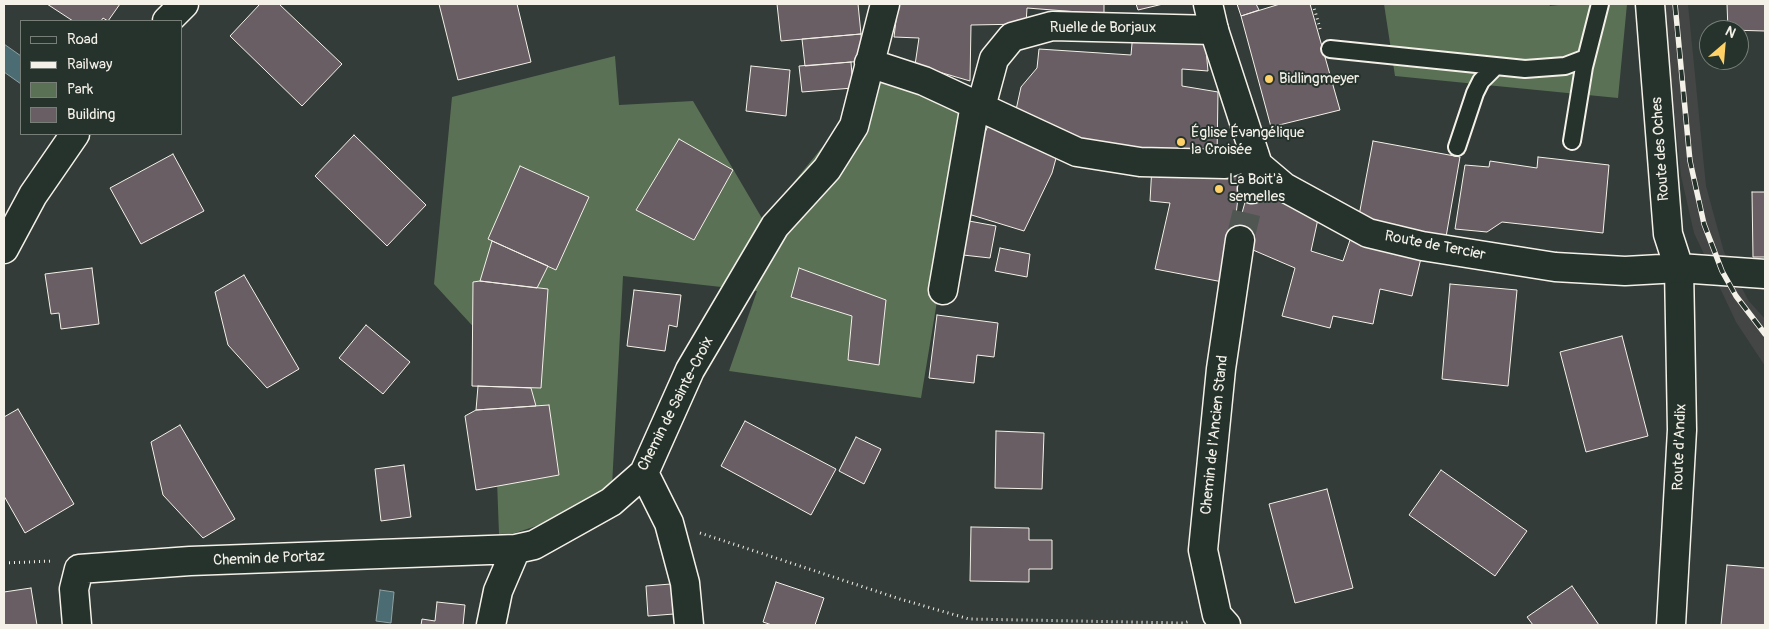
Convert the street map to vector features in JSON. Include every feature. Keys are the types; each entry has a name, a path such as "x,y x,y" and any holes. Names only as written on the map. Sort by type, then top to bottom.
{"street":[{"path":"168,20 184,4"},
{"name":"Chemin de Sainte-Croix","path":"516,549 534,545 612,502 644,473 690,370 775,226 827,169 854,126 885,4"},
{"path":"869,63 924,81 1077,152 1140,162 1225,164 1255,169 1208,4"},
{"name":"Route des Oches","path":"1650,4 1668,234 1692,269"},
{"name":"Ruelle de Borjaux","path":"943,290 974,116 981,107 994,59 1012,37 1052,26 1214,30"},
{"path":"4,248 33,195 75,135"},
{"name":"Route de Tercier","path":"1255,169 1368,233 1422,246 1555,267 1625,270 1692,269 1765,274"},
{"name":"Chemin de l'Ancien Stand","path":"1221,620 1203,550 1221,369 1240,240"},
{"name":"Route d'Andix","path":"1671,625 1692,269"},
{"path":"644,473 669,523 685,583 689,625"},
{"path":"491,625 498,591 516,549"},
{"name":"Chemin de Portaz","path":"79,568 516,549"},
{"path":"78,625 74,589 79,568"}],"lane":[{"path":"1572,141 1586,58 1600,4"},
{"path":"1330,49 1496,66 1551,68 1586,58"},
{"path":"1457,147 1481,81 1496,66"}],"path":[{"path":"669,523 900,599 969,619 1183,623 1221,620"},
{"path":"4,563 55,561 79,568"},
{"path":"1172,625 1183,623"}],"shaded area":[{"path":"1663,4 1688,4 1706,186 1724,252 1748,300 1765,319 1765,366 1736,322 1694,233 1681,176"}],"green space":[{"path":"1384,4 1549,4 1550,6 1567,4 1627,4 1618,98 1395,76"},
{"path":"882,55 972,90 921,398 729,371 757,291 623,276 612,486 560,518 515,533 499,534 492,347 434,284 452,97 615,56 619,105 693,101 763,220 837,129"}],"water":[{"path":"4,44 20,55 20,83 4,72"},
{"path":"380,590 394,592 391,623 376,621"}],"building":[{"path":"47,4 120,4 109,20 103,18 102,20 71,20"},
{"path":"260,4 279,4 342,64 302,106 230,36"},
{"path":"439,4 517,4 531,62 458,80"},
{"path":"777,4 858,4 861,34 781,41"},
{"path":"898,4 1104,4 1104,14 1027,8 1026,24 971,25 970,81 915,65 919,38 894,37"},
{"path":"1136,4 1163,4 1138,10"},
{"path":"1237,4 1256,4 1259,10 1241,16"},
{"path":"1280,4 1310,4 1340,110 1271,127 1241,16"},
{"path":"1727,4 1765,4 1765,31 1749,31 1749,20 1728,20"},
{"path":"1133,32 1205,39 1208,71 1182,69 1182,86 1218,92 1217,158 1083,144 1014,119 1021,87 1037,68 1039,49 1131,55"},
{"path":"861,34 863,61 805,66 802,39"},
{"path":"851,62 853,88 802,92 799,66"},
{"path":"751,66 790,70 786,116 746,111"},
{"path":"989,124 1058,151 1052,173 1024,231 965,213 971,161"},
{"path":"354,135 426,205 387,246 315,176"},
{"path":"679,139 733,170 694,240 636,210"},
{"path":"1373,141 1460,157 1446,237 1358,221"},
{"path":"173,154 204,211 141,244 110,188"},
{"path":"1538,157 1609,165 1603,233 1502,222 1487,232 1455,229 1465,165 1489,167 1490,161 1537,168"},
{"path":"520,166 589,197 556,270 488,239"},
{"path":"1152,166 1241,172 1228,283 1155,269 1170,203 1150,201"},
{"path":"1249,188 1318,219 1311,251 1343,261 1352,234 1422,254 1412,296 1380,289 1373,324 1333,316 1330,328 1282,316 1295,268 1246,247 1235,238"},
{"path":"1752,192 1765,192 1765,257 1753,257"},
{"path":"969,221 996,226 990,258 963,255"},
{"path":"492,241 548,266 537,288 480,281"},
{"path":"1000,248 1030,254 1027,277 995,271"},
{"path":"92,268 99,324 61,329 59,313 51,314 45,274"},
{"path":"799,268 886,300 879,365 848,360 852,316 791,297"},
{"path":"244,275 299,369 267,388 228,345 215,292"},
{"path":"480,281 548,289 541,388 472,386 473,282"},
{"path":"1450,284 1517,290 1508,386 1442,379"},
{"path":"634,290 681,295 677,327 669,325 665,351 627,346"},
{"path":"937,315 998,323 994,357 977,355 974,383 929,378"},
{"path":"366,325 410,362 383,394 339,358"},
{"path":"1622,336 1648,436 1586,452 1560,352"},
{"path":"478,386 531,388 536,406 476,410"},
{"path":"549,405 559,475 476,490 465,416 476,410"},
{"path":"18,409 74,504 25,533 4,496 4,417"},
{"path":"745,421 836,469 811,515 721,466"},
{"path":"180,425 235,519 203,538 163,495 151,442"},
{"path":"996,431 1044,433 1042,489 995,488"},
{"path":"856,437 881,449 864,484 839,471"},
{"path":"404,465 411,517 381,521 375,469"},
{"path":"1441,470 1527,531 1495,576 1409,515"},
{"path":"1327,489 1353,588 1295,603 1269,504"},
{"path":"971,527 1029,528 1029,540 1052,540 1052,569 1029,569 1029,582 970,581"},
{"path":"1727,565 1765,568 1765,625 1721,625"},
{"path":"776,582 824,598 815,625 772,625 763,622"},
{"path":"671,584 674,614 648,616 646,586"},
{"path":"1572,586 1599,625 1533,625 1527,617"},
{"path":"31,588 37,625 4,625 4,592"},
{"path":"437,602 465,605 463,625 421,625 422,619 435,621"}],"tunnel":[{"path":"1240,240 1252,189"}],"railway":[{"path":"1675,4 1690,161 1704,224 1722,271 1736,296 1765,334"}],"place":[{"name":"Bidlingmeyer","path":"1269,79"},
{"name":"Église Évangélique la Croisée","path":"1181,142"},
{"name":"La Boit'à semelles","path":"1219,189"}]}
